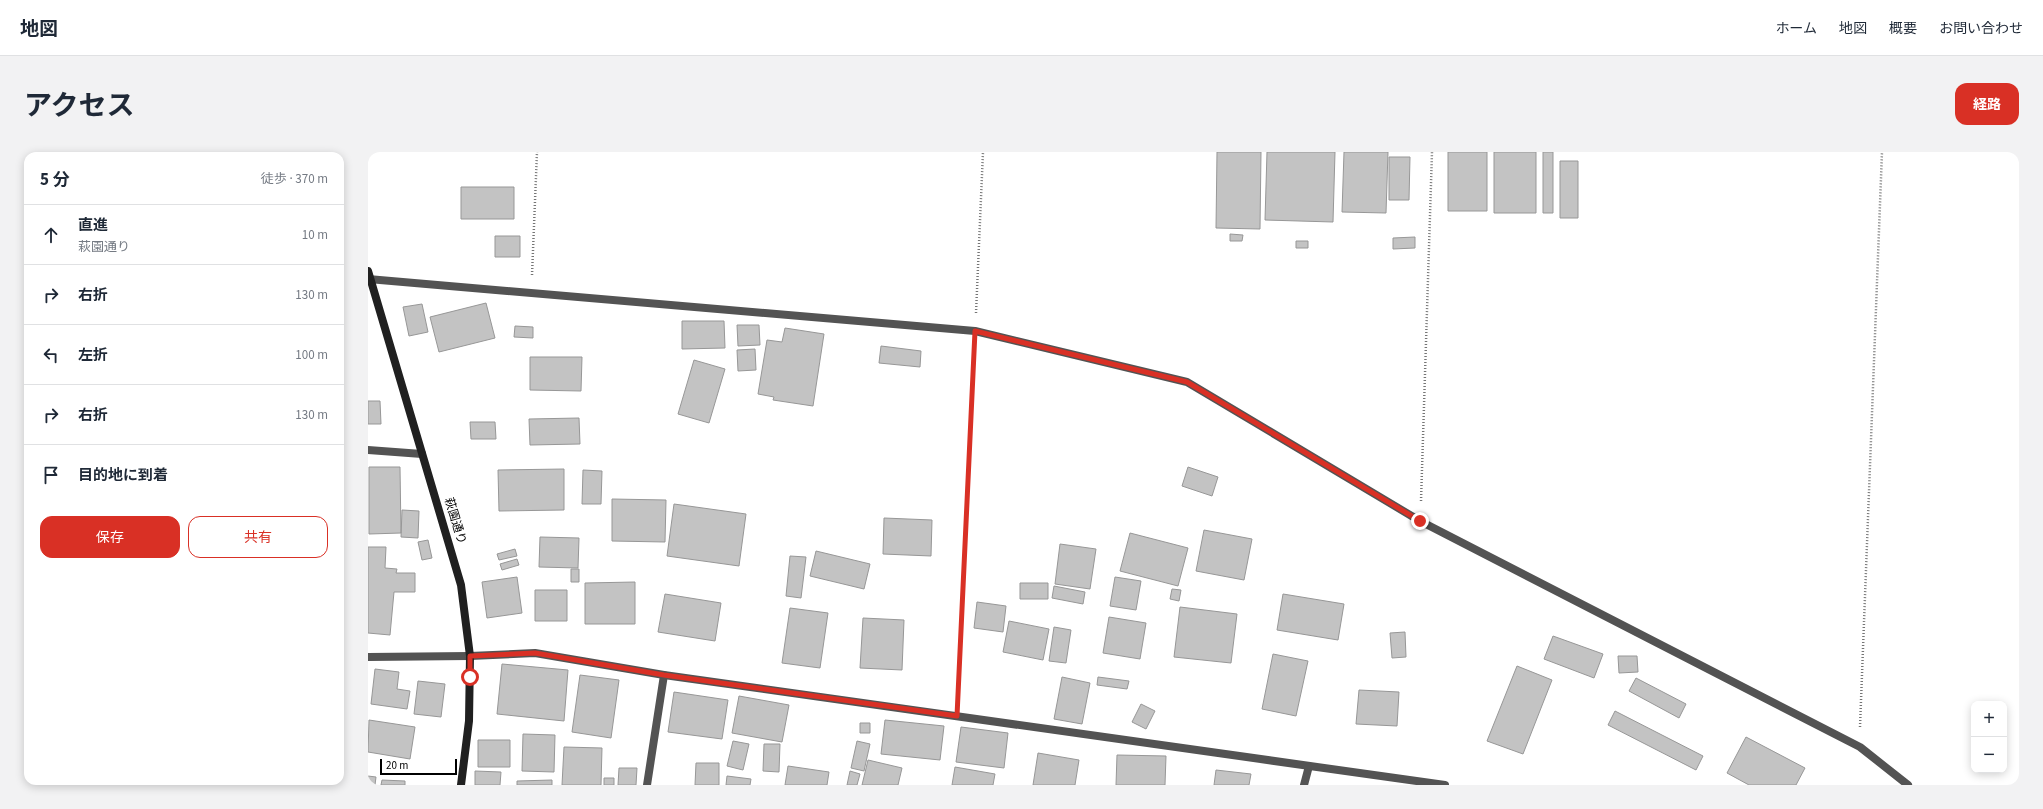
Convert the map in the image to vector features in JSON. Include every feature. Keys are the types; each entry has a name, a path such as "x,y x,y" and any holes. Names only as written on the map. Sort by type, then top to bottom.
{"street":[{"name":"萩園通り","path":"368,271 369,279 461,585 470,656 469,721 461,785"},
{"path":"369,279 975,331 1187,382 1420,521 1860,747 1908,785"},
{"path":"368,450 422,454"},
{"path":"368,657 470,656 535,653 664,675 1445,785"},
{"path":"647,785 664,675"},
{"path":"1304,785 1309,766"}],"path":[{"path":"531,293 537,152"},
{"path":"957,716 983,152"},
{"path":"1420,521 1432,152"},
{"path":"1860,747 1882,152"}],"building":[{"path":"1217,152 1261,152 1260,229 1216,228"},
{"path":"1267,152 1335,152 1333,222 1265,220"},
{"path":"1344,152 1388,152 1386,213 1342,212"},
{"path":"1448,152 1487,152 1487,211 1448,211"},
{"path":"1494,152 1536,152 1536,213 1494,213"},
{"path":"1543,152 1553,152 1553,213 1543,213"},
{"path":"1389,157 1410,157 1409,200 1389,200"},
{"path":"1560,161 1578,161 1578,218 1560,218"},
{"path":"461,187 514,187 514,219 461,219"},
{"path":"1230,234 1243,235 1242,241 1230,241"},
{"path":"495,236 520,236 520,257 495,257"},
{"path":"1415,237 1415,248 1393,249 1393,238"},
{"path":"1296,241 1308,241 1308,248 1296,248"},
{"path":"486,303 495,338 439,352 430,317"},
{"path":"422,304 428,332 409,336 403,307"},
{"path":"682,321 724,321 725,348 682,349"},
{"path":"737,325 759,325 760,345 738,346"},
{"path":"515,326 533,327 533,338 514,337"},
{"path":"785,328 824,334 813,406 773,400 774,397 758,394 767,340 782,342"},
{"path":"881,346 921,351 920,367 879,363"},
{"path":"755,349 756,370 738,371 737,350"},
{"path":"530,357 582,357 581,391 530,390"},
{"path":"694,360 725,369 709,423 678,414"},
{"path":"368,401 380,401 381,424 368,424"},
{"path":"579,418 580,444 530,445 529,419"},
{"path":"470,422 495,422 496,439 471,439"},
{"path":"369,467 400,467 401,533 369,534"},
{"path":"1188,467 1218,477 1212,496 1182,486"},
{"path":"564,469 564,510 499,511 498,470"},
{"path":"583,470 602,471 601,504 582,504"},
{"path":"612,499 666,500 665,542 612,541"},
{"path":"674,504 746,514 739,566 667,556"},
{"path":"402,510 419,511 418,538 401,537"},
{"path":"884,518 932,520 931,556 883,554"},
{"path":"1204,530 1252,539 1244,580 1196,571"},
{"path":"1130,533 1188,548 1178,586 1120,571"},
{"path":"540,537 579,538 578,568 539,567"},
{"path":"428,540 432,558 422,560 418,542"},
{"path":"1060,544 1096,549 1090,589 1055,584"},
{"path":"368,547 386,547 385,568 397,569 396,573 415,573 415,592 394,592 390,635 368,633"},
{"path":"515,549 517,556 499,560 497,554"},
{"path":"816,551 870,564 864,589 810,576"},
{"path":"790,556 806,557 801,598 786,596"},
{"path":"517,559 519,565 502,570 500,564"},
{"path":"571,569 579,569 579,582 571,582"},
{"path":"517,577 522,613 487,618 482,582"},
{"path":"1115,577 1141,581 1136,610 1110,606"},
{"path":"635,582 635,624 585,624 585,583"},
{"path":"1020,583 1048,583 1048,599 1020,599"},
{"path":"1054,586 1085,592 1083,604 1052,598"},
{"path":"1172,589 1181,590 1179,601 1170,599"},
{"path":"535,590 567,590 567,621 535,621"},
{"path":"665,594 721,603 715,641 658,632"},
{"path":"1283,594 1344,604 1338,640 1277,630"},
{"path":"977,602 1006,606 1003,632 974,628"},
{"path":"1180,607 1237,614 1231,663 1174,657"},
{"path":"790,608 828,613 820,668 782,663"},
{"path":"1109,617 1146,623 1140,659 1103,653"},
{"path":"863,618 904,620 902,670 860,668"},
{"path":"1009,621 1049,629 1043,660 1003,652"},
{"path":"1054,627 1071,630 1066,663 1049,661"},
{"path":"1405,632 1406,657 1392,658 1390,633"},
{"path":"1553,636 1603,654 1594,678 1544,659"},
{"path":"1273,654 1308,661 1296,716 1262,709"},
{"path":"1618,656 1637,656 1638,672 1619,673"},
{"path":"502,664 568,670 564,721 497,714"},
{"path":"1517,666 1552,680 1523,754 1487,741"},
{"path":"375,669 399,672 397,689 410,691 407,709 371,704"},
{"path":"580,675 619,680 611,738 572,732"},
{"path":"1062,677 1090,683 1082,724 1054,719"},
{"path":"1098,677 1129,681 1127,689 1097,685"},
{"path":"1636,678 1686,704 1679,718 1629,691"},
{"path":"418,681 445,684 441,717 414,714"},
{"path":"1359,690 1399,692 1397,726 1356,724"},
{"path":"674,692 728,700 722,739 668,732"},
{"path":"739,696 789,705 782,742 732,733"},
{"path":"1141,704 1155,711 1146,729 1132,722"},
{"path":"1615,711 1703,756 1696,770 1608,725"},
{"path":"369,720 415,727 410,759 368,752"},
{"path":"885,720 944,726 940,760 881,754"},
{"path":"860,723 870,723 870,733 860,733"},
{"path":"961,727 1008,733 1004,768 956,762"},
{"path":"523,734 555,735 554,772 522,771"},
{"path":"1746,737 1805,768 1796,785 1749,785 1727,773"},
{"path":"478,740 510,740 510,767 478,767"},
{"path":"733,741 749,744 743,770 727,766"},
{"path":"857,741 870,744 864,771 851,768"},
{"path":"764,744 780,744 779,772 763,771"},
{"path":"564,747 602,748 601,785 562,785"},
{"path":"1038,753 1079,760 1075,785 1033,785"},
{"path":"1117,755 1166,756 1165,785 1116,785"},
{"path":"868,760 902,768 898,785 862,785"},
{"path":"696,763 719,763 719,785 695,785"},
{"path":"788,766 829,772 827,785 785,785"},
{"path":"955,767 995,774 993,785 952,785"},
{"path":"619,768 637,768 636,785 618,785"},
{"path":"1216,770 1251,774 1249,785 1214,785"},
{"path":"475,771 501,772 500,785 475,785"},
{"path":"850,771 860,774 857,785 847,785"},
{"path":"368,776 376,777 375,785 368,785"},
{"path":"727,776 751,779 750,785 726,785"},
{"path":"604,778 614,778 614,785 604,785"},
{"path":"382,780 405,781 405,785 381,785"},
{"path":"552,780 552,785 517,785 517,781"}],"route":[{"path":"470,677 470,656 535,653 664,675 957,716 975,331 1187,382 1420,521"}]}
